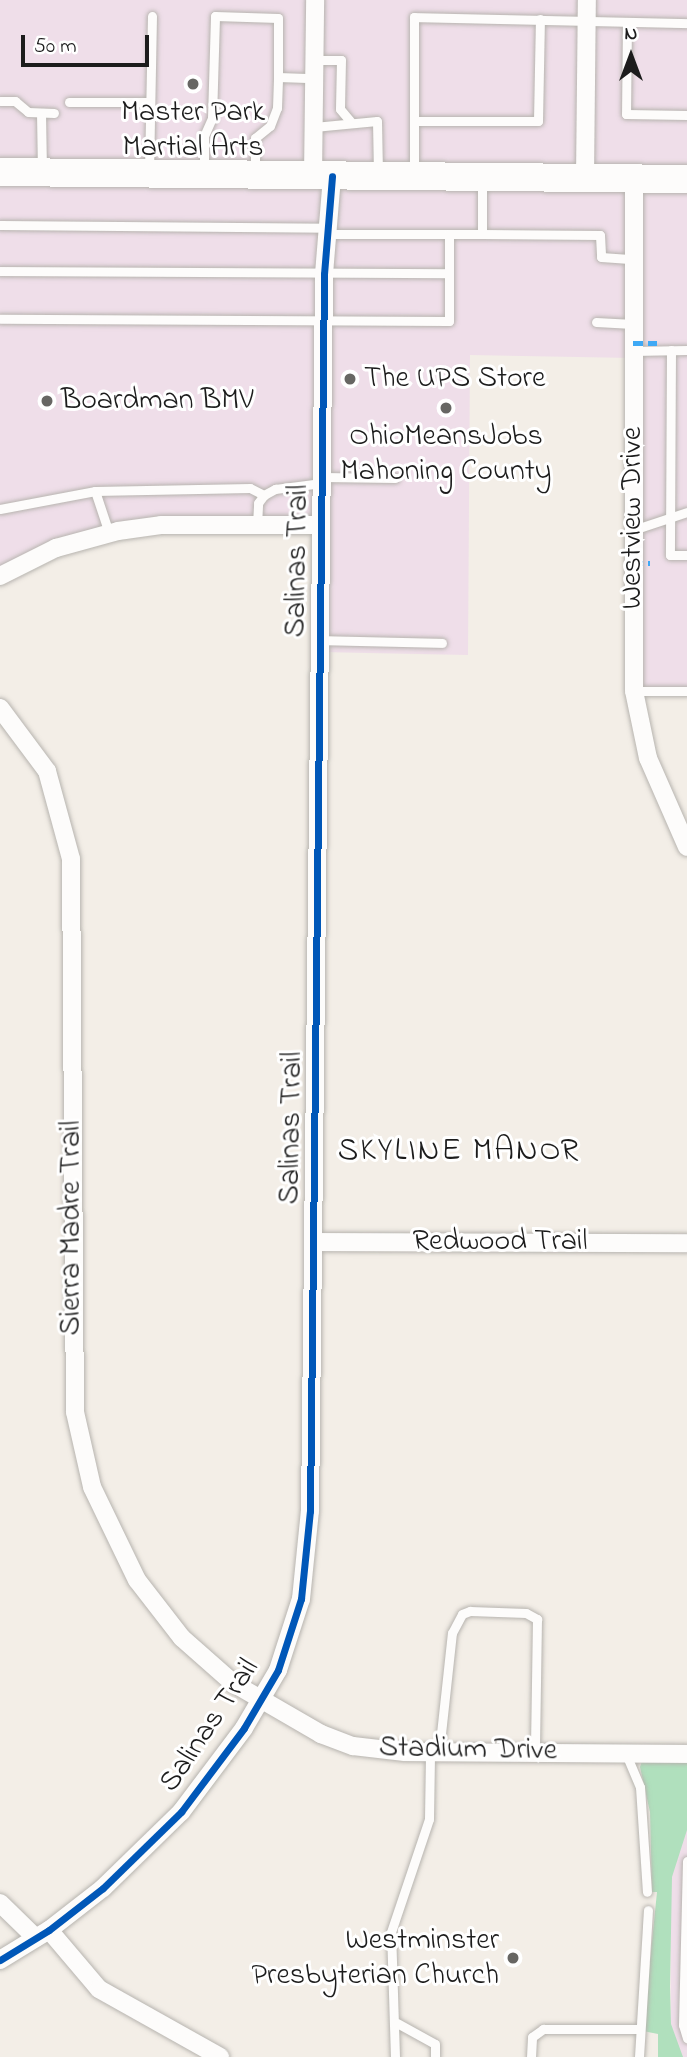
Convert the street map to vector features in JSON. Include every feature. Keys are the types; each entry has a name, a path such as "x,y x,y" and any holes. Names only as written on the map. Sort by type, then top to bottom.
{"main road":[{"path":"0,172 687,179"}],"street":[{"name":"Salinas Trail","path":"0,1960 43,1934 132,1862 180,1812 261,1699 290,1638 307,1559 324,274 328,231 323,176 314,127 316,0"},
{"path":"585,178 587,0"},
{"name":"Westview Drive","path":"634,179 634,691 648,758 687,847"},
{"path":"0,576 56,548 109,533 161,525 321,525"},
{"name":"Sierra Madre Trail","path":"0,708 47,771 71,859 72,1381 79,1436 92,1487 121,1554 158,1610 210,1664 261,1699"},
{"name":"Redwood Trail","path":"313,1242 687,1243"},
{"name":"Stadium Drive","path":"261,1699 321,1734 353,1746 434,1752 687,1754"},
{"path":"0,1903 43,1934 99,1989 220,2057"}],"lane":[{"path":"149,173 152,16"},
{"path":"204,174 204,136 212,114 215,16 278,18 277,108 270,126 255,138 255,175"},
{"path":"414,177 414,17 687,23"},
{"path":"416,121 538,121 540,19"},
{"path":"627,22 626,114 687,115"},
{"path":"278,77 341,60 340,109 350,121"},
{"path":"0,101 15,101 28,112 54,113"},
{"path":"69,102 150,102"},
{"path":"40,113 42,172"},
{"path":"314,127 350,121 377,121 378,176"},
{"path":"482,177 482,234"},
{"path":"0,225 449,234 600,234 601,257 633,259"},
{"path":"0,319 449,321 449,234"},
{"path":"0,271 324,274 449,272"},
{"path":"596,322 633,324"},
{"path":"671,350 670,555 687,555"},
{"path":"633,351 687,350"},
{"path":"257,525 258,503 264,495 275,489 322,480 396,478"},
{"path":"0,509 95,491 250,488 264,495"},
{"path":"95,491 109,533"},
{"path":"633,530 687,512"},
{"path":"320,640 442,643"},
{"path":"634,691 687,691"},
{"path":"395,2057 397,2023 391,1933 429,1819 434,1752 452,1633 456,1621 470,1611 526,1613 537,1619 536,1752"},
{"path":"626,1752 640,1787 647,1892"},
{"path":"687,1861 687,2038"},
{"path":"639,2057 648,1910"},
{"path":"397,2023 435,2044 435,2057"},
{"path":"531,2057 532,2037 542,2029 640,2029"}],"shaded area":[{"path":"0,0 687,0 687,691 634,691 633,358 470,355 468,655 320,652 321,526 118,531 0,576"},
{"path":"670,1752 687,1754 687,2057 671,2057"}],"green space":[{"path":"645,1752 687,1754 687,1830 672,1877 670,1987 671,2024 683,2057 658,2057 658,2034 643,2031 657,1892 652,1892 650,1812 640,1767"}],"marked path":[{"path":"633,343 657,343"},
{"path":"633,563 650,563"}],"cycle path":[{"path":"0,1960 49,1930 103,1888 181,1812 244,1728 278,1670 301,1599 310,1511 324,274 332,176"}],"place":[{"name":"Master Park Martial Arts","path":"193,84"},
{"name":"The UPS Store","path":"350,379"},
{"name":"Boardman BMV","path":"47,401"},
{"name":"OhioMeansJobs Mahoning County","path":"446,408"},
{"name":"Westminster Presbyterian Church","path":"513,1958"}],"district":[{"name":"SKYLINE MANOR","path":"459,1152"}]}
